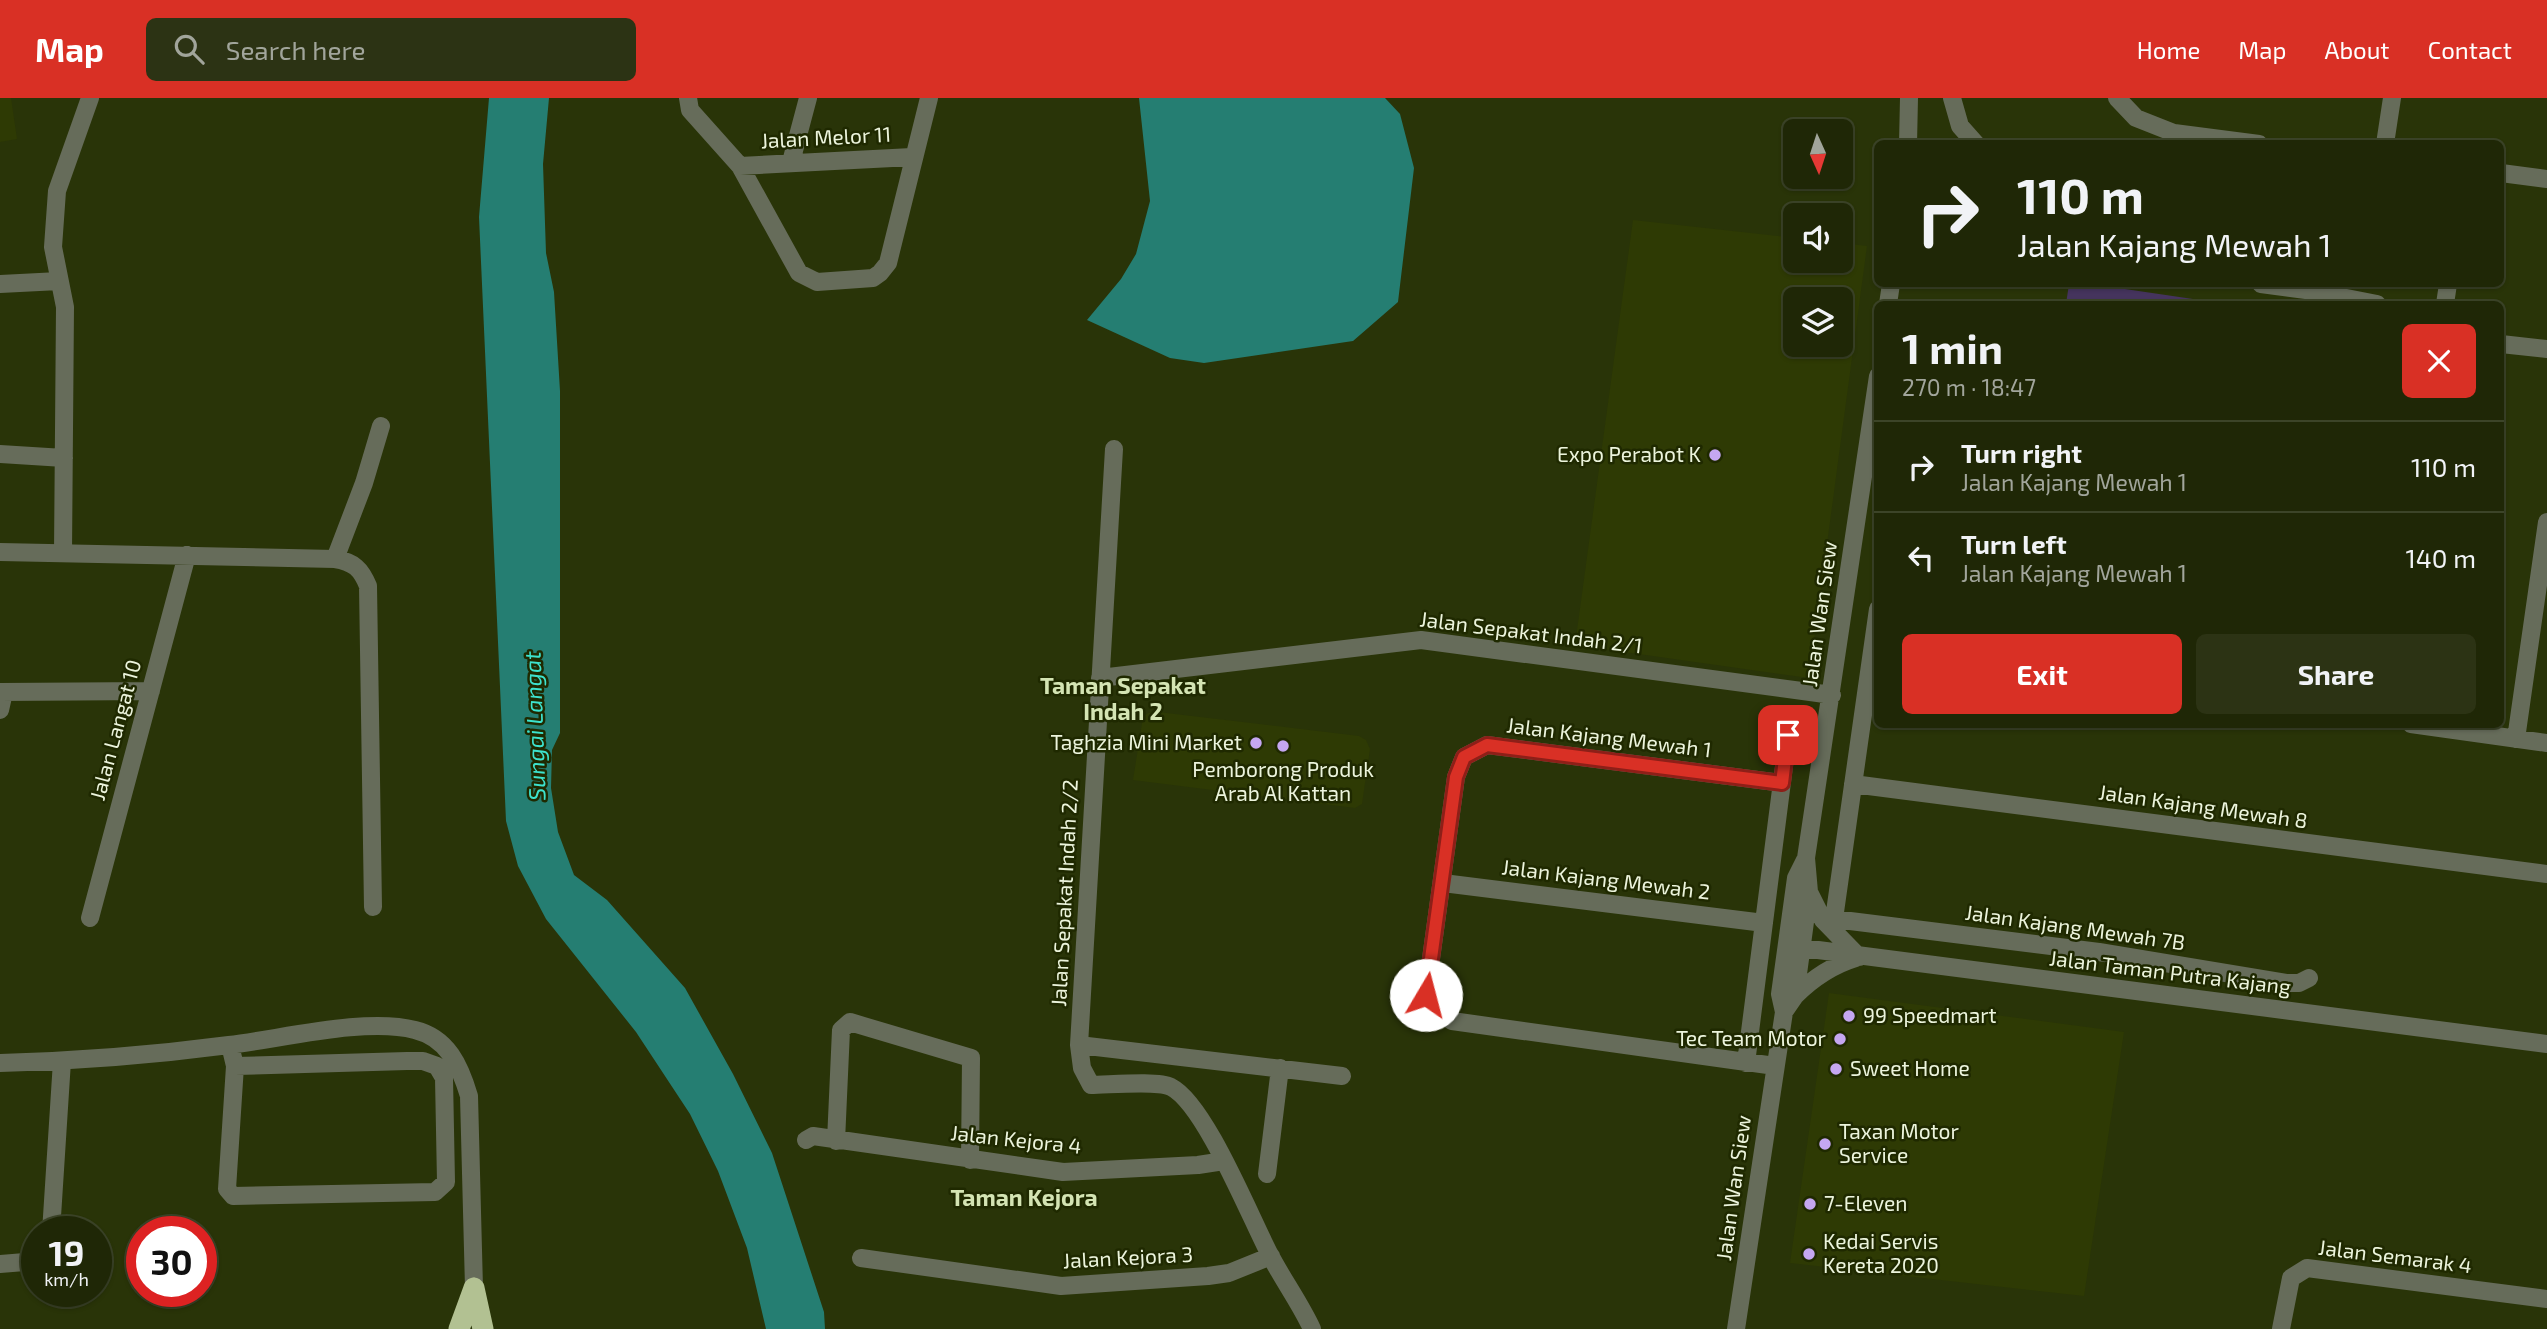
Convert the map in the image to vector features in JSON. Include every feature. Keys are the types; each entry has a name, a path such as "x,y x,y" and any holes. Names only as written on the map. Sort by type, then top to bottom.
{"highway":[{"path":"459,1329 474,1288"},
{"path":"474,1288 482,1329"}],"street":[{"path":"64,553 65,307 54,247 57,191 90,98"},
{"path":"791,162 807,98"},
{"path":"740,166 799,273 817,282 873,278 885,268 929,98"},
{"path":"1909,98 1909,140"},
{"path":"1952,98 1960,126 1972,140"},
{"path":"2117,98 2136,118 2175,133 2228,140"},
{"path":"2386,140 2392,98"},
{"name":"Jalan Melor 11","path":"688,100 690,110 740,166 912,157"},
{"path":"2504,173 2547,179"},
{"path":"0,285 59,281"},
{"path":"2306,287 2364,301"},
{"path":"2504,344 2547,349"},
{"name":"Jalan Wan Siew","path":"1736,1329 1784,1012 1780,994 1809,892 1806,858 1874,404"},
{"path":"335,559 363,483 380,426"},
{"name":"Jalan Sepakat Indah 2/2","path":"1114,449 1079,1045 1082,1068 1091,1085 1164,1084 1171,1087 1191,1103 1224,1161"},
{"path":"0,454 64,457"},
{"path":"2516,739 2547,522"},
{"path":"0,552 335,559 349,561 362,571 368,586 373,907"},
{"name":"Jalan Langat 10","path":"90,918 187,555"},
{"name":"Jalan Sepakat Indah 2/1","path":"1100,678 1421,640 1832,695"},
{"path":"1839,647 1874,652"},
{"path":"1853,784 1874,658"},
{"path":"0,710 2,692 150,691"},
{"path":"2439,728 2547,743"},
{"path":"1746,1063 1788,735"},
{"name":"Jalan Kajang Mewah 1","path":"1775,1066 1452,1021 1434,1011 1426,995 1456,777 1464,757 1487,745 1782,783"},
{"name":"Jalan Kajang Mewah 8","path":"1853,784 2547,874"},
{"name":"Jalan Kajang Mewah 7B","path":"1853,784 1834,919 2099,953 2286,983 2299,983 2309,978"},
{"name":"Jalan Wan Siew","path":"1784,1012 1795,996 1796,878 1806,858"},
{"name":"Jalan Kajang Mewah 2","path":"1443,883 1764,923"},
{"path":"1795,996 1806,985 1828,971 1859,957 1823,920 1809,892"},
{"name":"Jalan Taman Putra Kajang","path":"1794,948 2547,1044"},
{"path":"836,1141 841,1030 850,1023 971,1058 970,1160"},
{"path":"0,1063 133,1056 349,1028 387,1025 417,1030 451,1052 461,1069 469,1096 474,1288"},
{"path":"230,1045 235,1066 227,1189 233,1196 435,1192 446,1182 444,1078 437,1066 407,1060 235,1066"},
{"path":"1079,1045 1342,1076"},
{"path":"52,1216 62,1061"},
{"path":"1268,1174 1280,1068"},
{"name":"Jalan Kejora 4","path":"806,1140 813,1136 1063,1172 1198,1165 1224,1161"},
{"path":"1224,1161 1270,1256 1312,1329"},
{"name":"Jalan Kejora 3","path":"861,1258 1061,1286 1229,1273 1270,1256"},
{"path":"0,1265 21,1263"},
{"name":"Jalan Semarak 4","path":"2281,1329 2291,1278 2308,1268 2547,1298"}],"shaded area":[{"path":"0,98 11,98 17,139 0,142"},
{"path":"1633,220 1783,237 1783,273 1853,273 1853,244 1867,246 1853,350 1853,287 1783,287 1783,357 1852,357 1809,678 1575,645"},
{"path":"2069,287 2111,287 2207,301 2066,301"},
{"path":"1148,713 1359,736 1366,740 1370,749 1362,804 1355,808 1133,780 1143,717"},
{"path":"1829,993 2124,1032 2084,1296 1790,1263"}],"water":[{"name":"Sungai Langat","path":"489,98 549,98 543,164 546,253 554,292 560,391 560,733 552,750 551,788 558,832 574,875 607,900 685,988 733,1074 772,1153 824,1312 825,1329 766,1329 747,1248 718,1171 690,1114 636,1032 546,919 518,866 506,821 479,217"},
{"path":"1139,98 1385,98 1400,114 1414,168 1398,302 1353,341 1204,363 1170,358 1087,320 1121,279 1136,254 1150,201"}],"place":[{"name":"Expo Perabot K","path":"1715,455"},
{"name":"Taghzia Mini Market","path":"1256,743"},
{"name":"Pemborong Produk Arab Al Kattan","path":"1283,746"},
{"name":"99 Speedmart","path":"1849,1016"},
{"name":"Tec Team Motor","path":"1840,1039"},
{"name":"Sweet Home","path":"1836,1069"},
{"name":"Taxan Motor Service","path":"1825,1144"},
{"name":"7-Eleven","path":"1810,1204"},
{"name":"Kedai Servis Kereta 2020","path":"1809,1254"}],"district":[{"name":"Taman Sepakat Indah 2","path":"1123,699"},
{"name":"Taman Kejora","path":"1024,1198"}],"route":[{"path":"1426,995 1456,777 1464,757 1487,745 1782,783 1788,735"}]}
